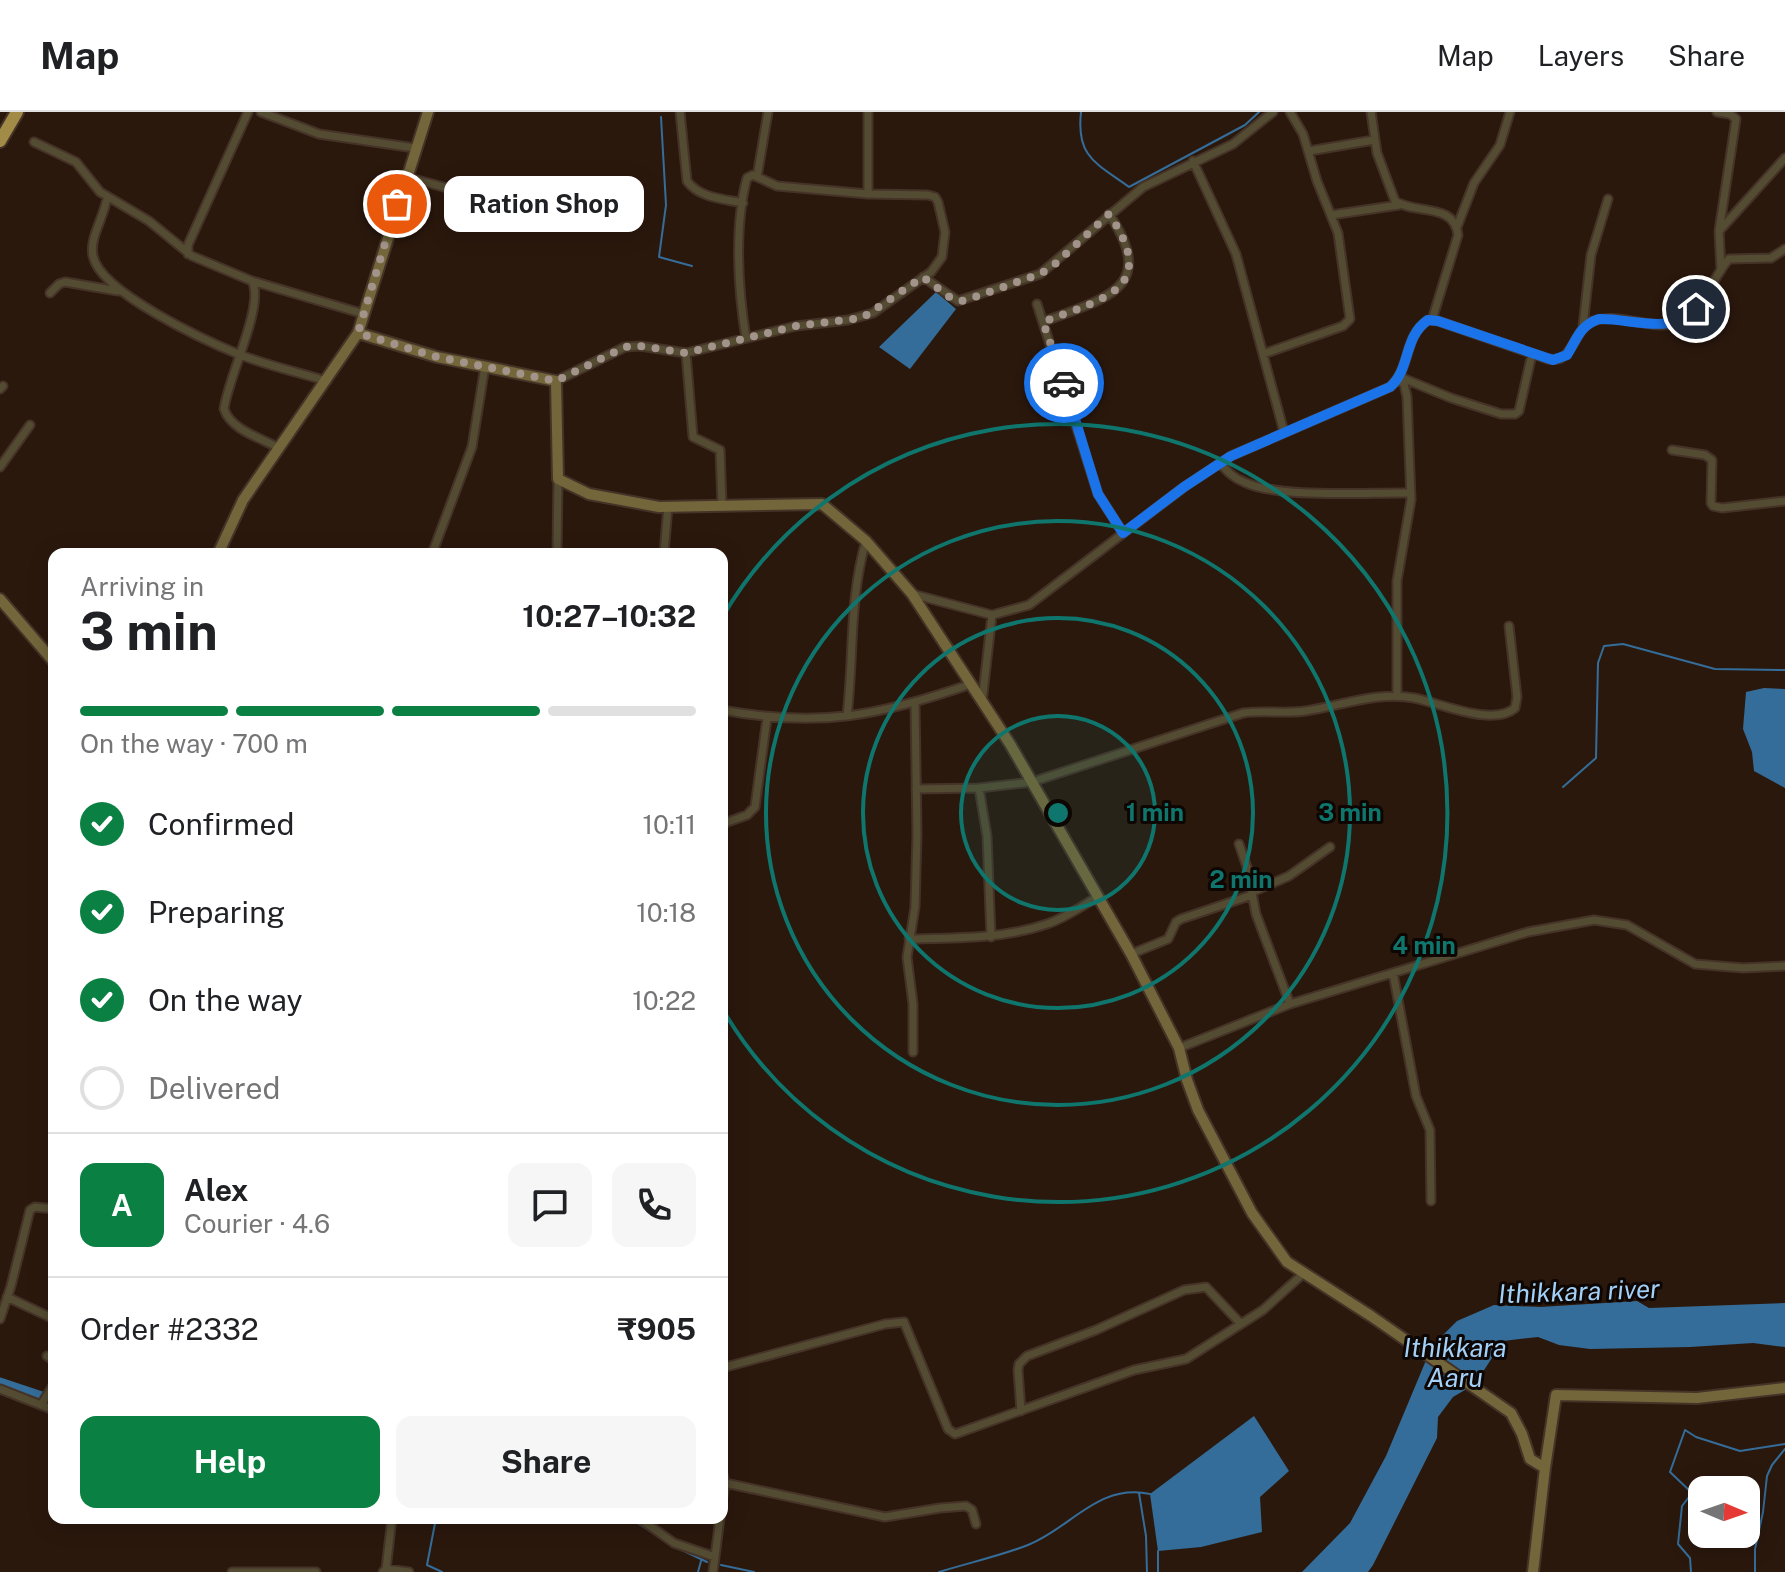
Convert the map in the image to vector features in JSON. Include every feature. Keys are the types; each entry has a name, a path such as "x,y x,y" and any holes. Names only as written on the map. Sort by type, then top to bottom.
{"highway":[{"path":"0,141 17,112"}],"street":[{"path":"188,254 188,245 248,112"},
{"path":"261,112 319,134 415,148"},
{"path":"221,548 243,500 358,333 428,112"},
{"path":"679,112 685,175 691,187 716,198 743,203"},
{"path":"757,177 768,112"},
{"path":"868,112 868,194"},
{"path":"923,277 952,299 962,301 1040,274 1143,187 1233,144 1273,112"},
{"path":"1263,354 1343,326 1350,319 1338,233 1317,181 1309,151 1290,112"},
{"path":"1371,112 1374,140 1386,184 1399,205"},
{"path":"1432,320 1458,235 1457,227 1474,183 1500,145 1510,112"},
{"path":"1717,112 1730,114 1736,119 1719,231 1721,270"},
{"path":"1309,151 1374,140"},
{"path":"34,142 76,162 94,186 107,197 149,221 188,254 252,281 364,314"},
{"path":"1719,231 1785,158"},
{"path":"1193,161 1236,254 1284,432"},
{"path":"358,333 437,357 556,381 625,347 640,346 686,353 796,326 862,318 937,266 945,247 945,232 935,197 777,186 753,175 747,178 739,295 746,338"},
{"path":"406,177 451,189 530,191 534,196 534,223"},
{"path":"107,197 92,252 100,272 120,291 238,354 327,381"},
{"path":"912,594 992,615 1029,605 1220,463 1390,387 1398,378 1413,335 1422,324 1432,320 1532,354 1553,360 1564,358 1583,326 1591,255 1608,199"},
{"path":"1331,215 1399,205 1447,215 1457,227"},
{"path":"1043,322 1113,292 1125,281 1130,270 1129,252 1122,233 1109,214"},
{"path":"1583,326 1599,319 1677,323 1696,309 1721,270 1733,258 1771,258 1785,249"},
{"path":"252,281 256,303 225,400 226,416 235,425 279,448"},
{"path":"50,293 65,282 120,291"},
{"path":"1037,304 1098,494 1123,533"},
{"path":"686,353 693,437 720,450 722,505"},
{"path":"1398,378 1509,415 1519,411 1532,354"},
{"path":"434,548 472,447 485,366"},
{"path":"1397,696 1397,581 1410,519 1411,493 1407,397 1404,384 1398,378"},
{"path":"556,381 557,548"},
{"path":"0,467 30,425"},
{"path":"1672,450 1705,455 1712,460 1713,506 1722,508 1785,501"},
{"path":"1220,463 1232,476 1245,483 1273,490 1411,493"},
{"path":"558,479 589,494 659,507 822,504 866,541 912,594 1032,782 1131,954 1179,1048 1198,1110 1252,1213 1287,1262 1511,1413 1530,1459 1545,1468"},
{"path":"664,548 668,506"},
{"path":"847,716 853,604 857,570 866,541"},
{"path":"0,599 48,655"},
{"path":"982,702 992,615"},
{"path":"916,789 979,788 1032,782 1243,713 1305,711 1369,698 1397,696 1489,715 1506,715 1515,708 1517,697 1509,626"},
{"path":"728,711 767,718 825,720 915,703 971,684"},
{"path":"913,1052 913,1004 907,957 915,907 915,703"},
{"path":"728,822 747,815 755,807 767,718"},
{"path":"979,788 987,836 991,937"},
{"path":"1239,844 1271,959 1290,1004"},
{"path":"1131,954 1168,939 1176,922 1181,919 1252,893 1301,869 1330,847"},
{"path":"909,939 991,937 1048,924 1097,897"},
{"path":"1179,1048 1290,1004 1528,932 1594,920 1627,925 1695,964 1743,968 1785,966"},
{"path":"1393,973 1416,1096 1430,1130 1431,1201"},
{"path":"0,1319 30,1210 35,1207 48,1208"},
{"path":"728,1366 885,1324 904,1322 951,1433 961,1433 1134,1370 1186,1359 1263,1310 1304,1273"},
{"path":"1021,1411 1018,1370 1019,1364 1027,1356 1096,1330 1184,1290 1206,1287 1241,1324"},
{"path":"7,1297 48,1316"},
{"path":"1533,1572 1556,1395 1697,1398 1785,1388"},
{"path":"0,1389 48,1408"},
{"path":"41,1405 48,1394"},
{"path":"728,1484 868,1516 885,1517 966,1506 972,1510 976,1524"},
{"path":"391,1524 384,1570 409,1572"},
{"path":"647,1524 674,1543 715,1557"},
{"path":"713,1572 719,1524"},
{"path":"232,1572 316,1572"}],"water":[{"path":"936,292 956,309 910,369 879,347"},
{"path":"1764,688 1785,689 1785,788 1754,771 1752,752 1743,729 1746,692"},
{"name":"Ithikkara Aaru","path":"1637,1301 1649,1308 1785,1303 1785,1347 1753,1343 1590,1349 1559,1345 1538,1337 1503,1341 1475,1384 1453,1397 1438,1417 1437,1438 1368,1572 1302,1572 1350,1523 1386,1456 1432,1346 1457,1321 1494,1305 1540,1307"},
{"path":"1254,1416 1289,1471 1260,1497 1262,1532 1201,1547 1158,1551 1150,1494"}],"waterway":[{"path":"1081,112 1080,127 1085,149 1098,165 1129,187 1245,125 1259,112"},
{"path":"661,117 666,205 659,257 692,266"},
{"path":"1563,787 1596,758 1598,663 1604,646 1623,644 1715,669 1785,670"},
{"path":"0,1382 48,1398"},
{"path":"1691,1572 1690,1558 1678,1544 1682,1506 1692,1493 1670,1472 1685,1430 1696,1437 1740,1451 1785,1444"},
{"path":"1755,1572 1755,1549 1767,1476 1785,1449"},
{"path":"939,1572 1028,1545 1115,1495 1132,1492 1150,1494"},
{"path":"1139,1493 1146,1536 1147,1572"},
{"path":"435,1524 427,1565 442,1572"},
{"path":"639,1524 659,1537"},
{"path":"682,1550 707,1562"},
{"path":"1158,1551 1158,1572"},
{"path":"698,1572 701,1561"},
{"path":"721,1565 754,1572"}],"way so far":[{"path":"397,204 358,333 437,357 556,381 625,347 640,346 686,353 796,326 862,318 923,277 952,299 967,300 1040,274 1053,266 1109,214 1122,233 1129,252 1131,264 1125,281 1113,292 1043,322 1064,383"}],"place":[{"name":"Ration Shop","path":"397,204"}],"route":[{"path":"1064,383 1098,494 1123,533 1231,456 1390,387 1398,379 1413,335 1428,320 1553,360 1567,355 1578,332 1590,322 1610,319 1669,325 1684,320 1696,309"}],"water label":[{"name":"Ithikkara river","path":"1579,1291"}]}
